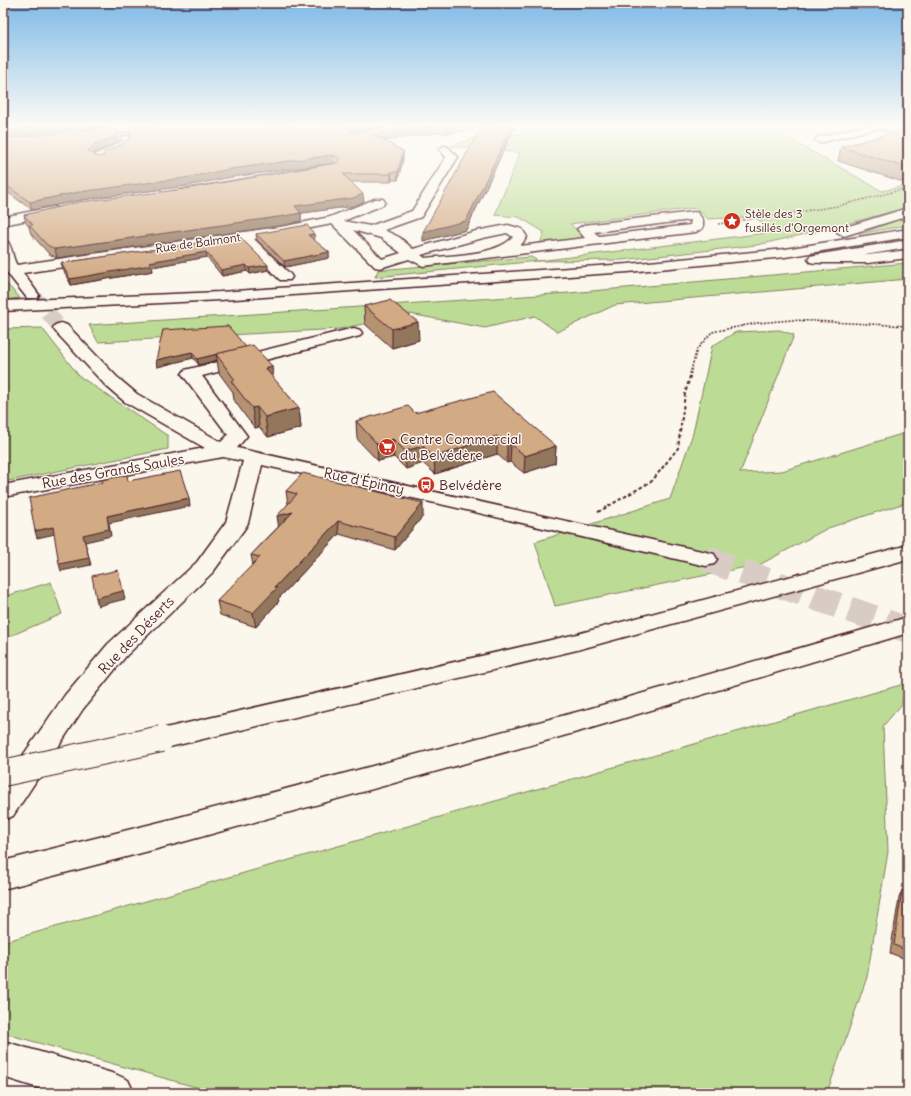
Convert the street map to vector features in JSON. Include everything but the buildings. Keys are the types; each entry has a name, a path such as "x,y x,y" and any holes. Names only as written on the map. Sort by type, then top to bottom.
{"main road":[{"name":"Rue de Balmont","path":"370,230 417,214 440,177"},
{"name":"Rue de Balmont","path":"12,270 336,222 380,202"},
{"path":"3,221 66,208"},
{"path":"744,257 760,249 823,238 908,212"},
{"path":"410,254 423,262 491,254 596,241 696,228 697,220 694,216 584,229 596,241"},
{"name":"Rue de Balmont","path":"336,222 382,232 400,242 410,254"},
{"path":"336,222 380,264 481,234 508,229 517,232 520,237 512,245 491,254"},
{"path":"4,316 227,296 628,268 786,253 908,233"},
{"path":"244,236 285,277"},
{"path":"3,244 7,260 12,270 32,295"},
{"path":"102,316 673,275 815,259 908,244"},
{"path":"815,259 868,259 908,254"},
{"name":"Rue d'Épinay","path":"61,321 112,382 131,398 223,451 570,527 706,559"},
{"path":"223,451 238,436 191,374 354,332"},
{"name":"Rue des Grands Saules","path":"3,491 223,451"},
{"name":"Rue des Déserts","path":"3,808 74,702 107,662 155,613 205,567 237,523 254,457"},
{"path":"3,773 161,739 577,642 908,552"},
{"path":"3,875 172,832 588,719 908,625"},
{"path":"3,1059 115,1093"}],"path":[{"path":"732,221 838,206 908,188"},
{"path":"570,527 652,481 678,448 685,394 697,348 712,332 757,322 792,320 908,326"}],"green space":[{"path":"510,177 857,177 882,191 908,185 908,207 828,229 757,245 622,260 538,261 774,232 755,217 708,219 696,208 570,224 587,239 540,244 544,232 519,217 495,215"},
{"path":"908,216 908,225 859,234"},
{"path":"531,257 538,261 375,277 378,270"},
{"path":"908,263 908,279 615,305 557,332 535,316 485,328 410,314 340,329 98,342 89,325 569,293"},
{"path":"3,280 20,298 3,300"},
{"path":"42,328 79,376 168,436 168,449 3,482 3,329"},
{"path":"780,330 794,335 740,473 782,471 908,432 908,502 828,528 761,564 555,606 535,542 670,499 693,433 712,346 736,332"},
{"path":"51,582 62,614 3,639 3,597"},
{"path":"904,684 902,704 883,726 888,852 867,977 827,1093 217,1093 3,1033 3,942"}],"tunnel":[{"path":"32,295 61,328"},
{"path":"706,559 908,630"}],"place":[{"name":"Stèle des 3 fusillés d'Orgemont","path":"732,221"},
{"name":"Centre Commercial du Belvédère","path":"387,447"},
{"name":"Belvédère","path":"426,485"}]}
